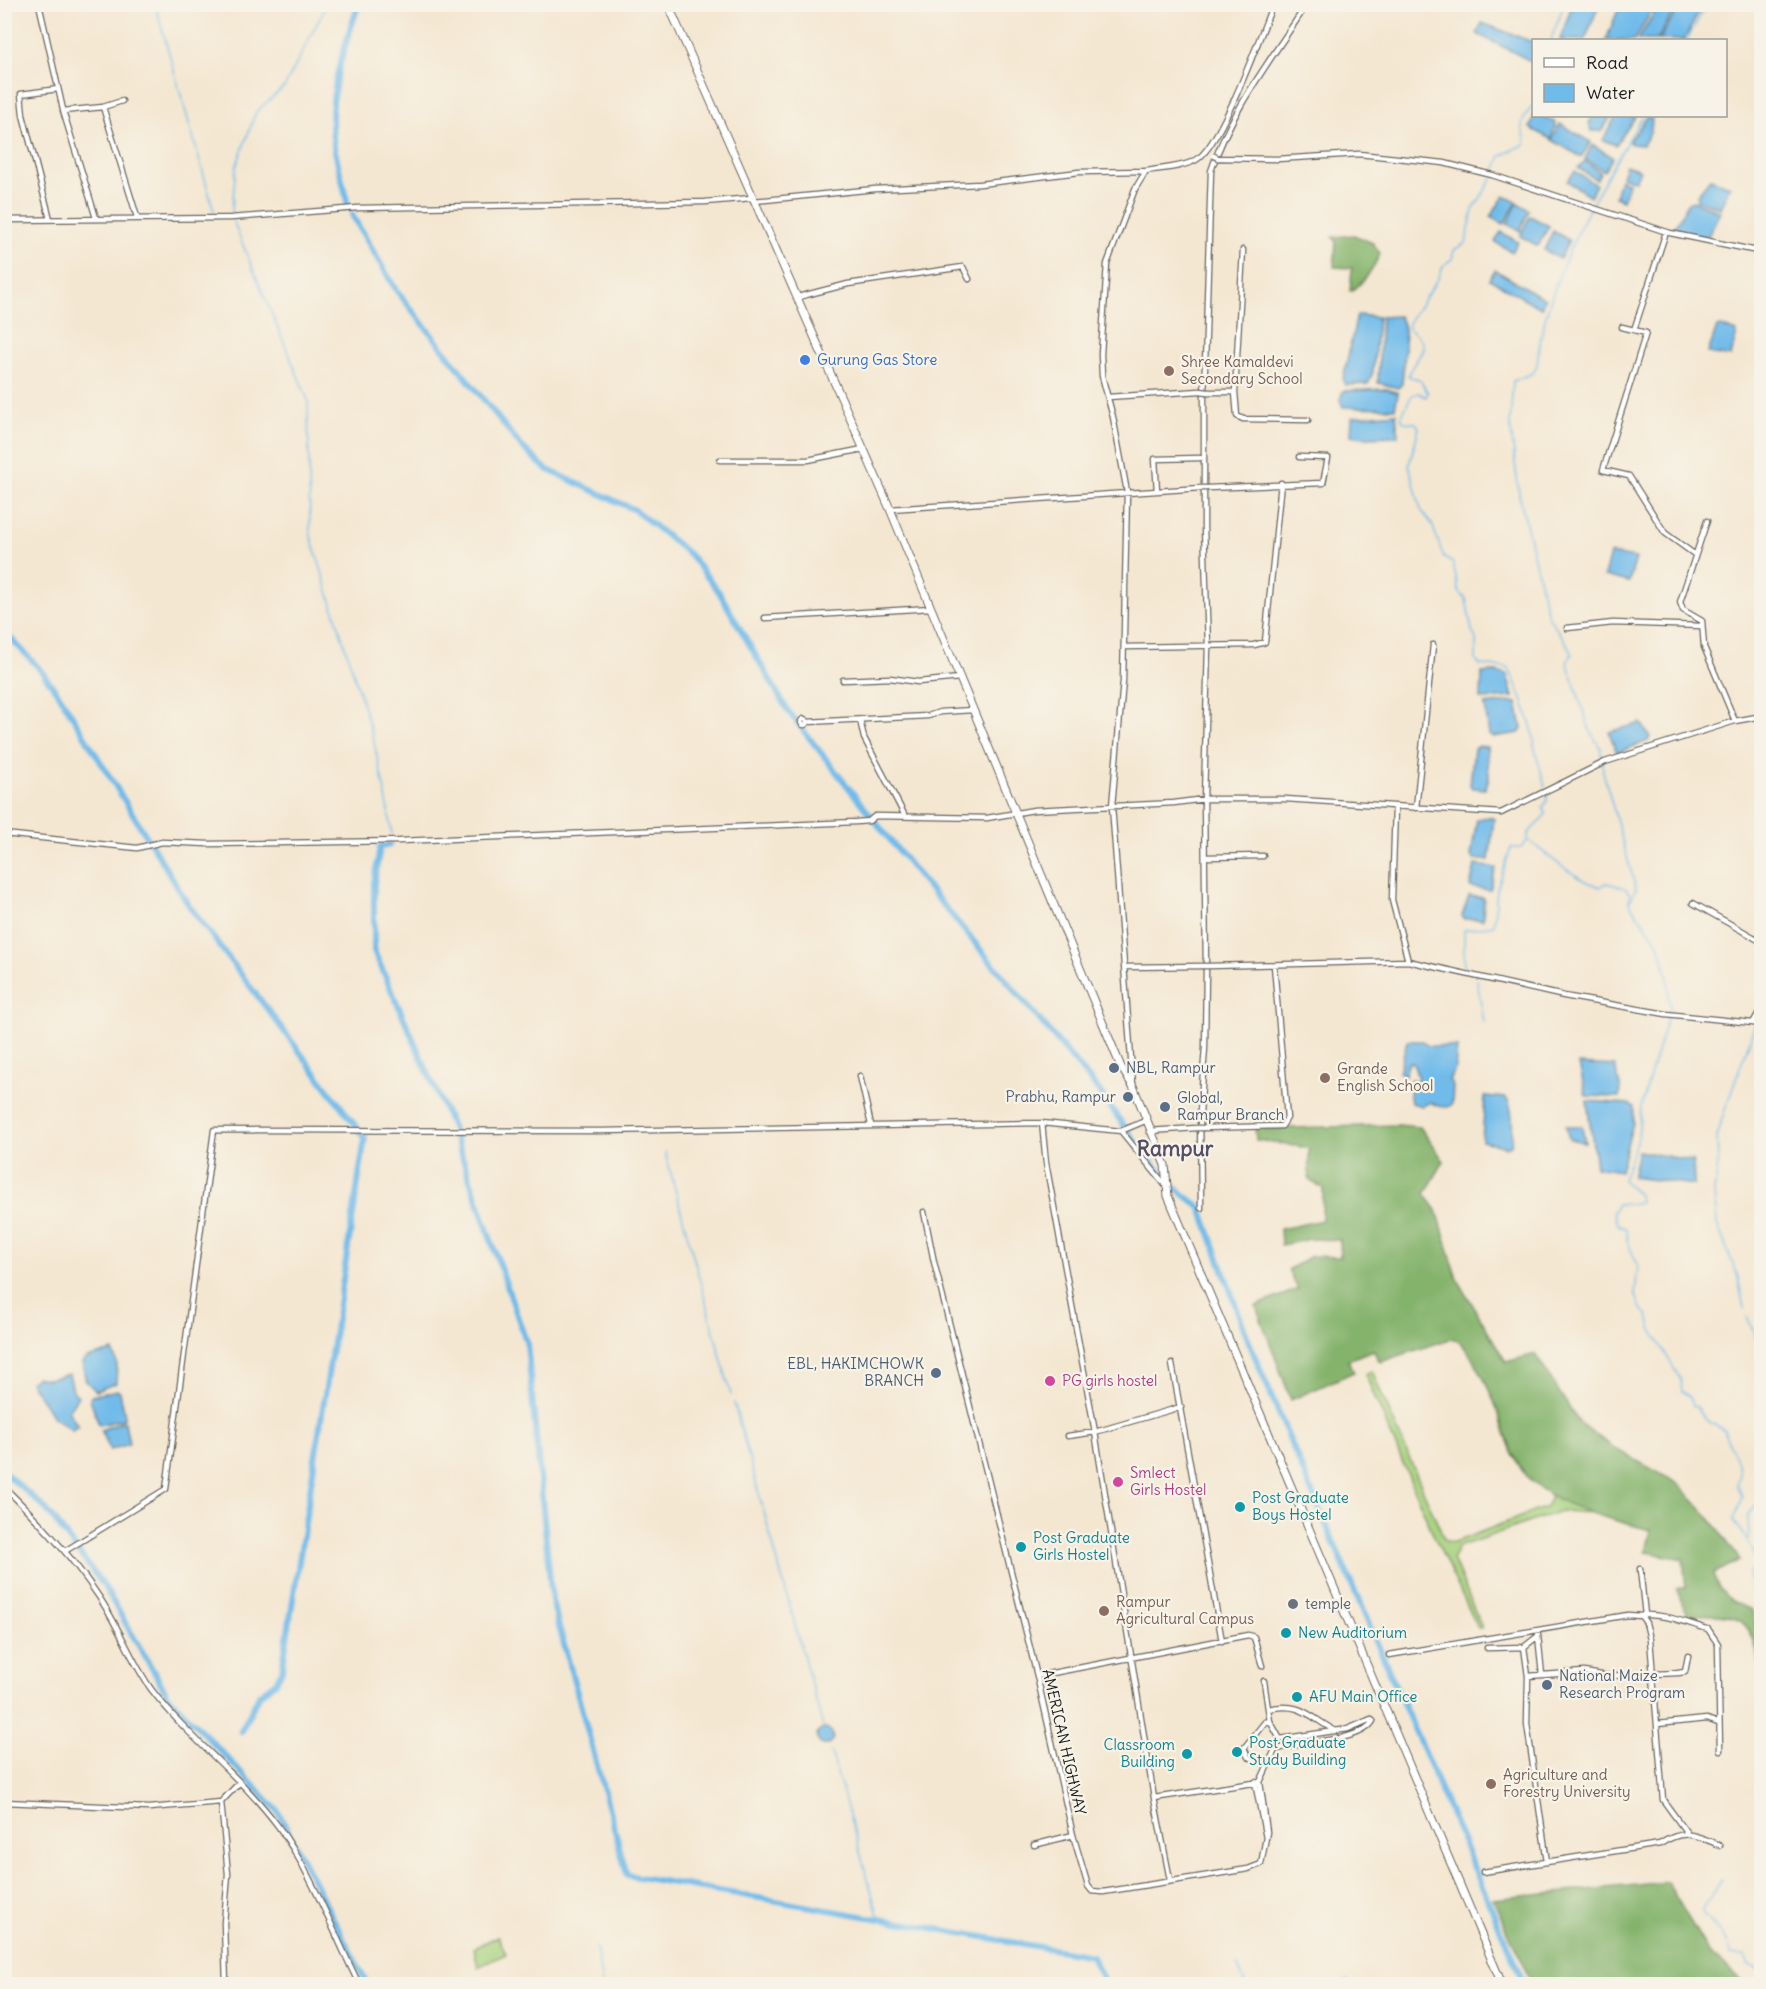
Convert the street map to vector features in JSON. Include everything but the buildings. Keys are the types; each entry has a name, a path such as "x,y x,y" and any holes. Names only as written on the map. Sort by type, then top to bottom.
{"main road":[{"path":"668,4 752,200 798,297 890,509 1121,1067 1133,1086 1145,1121 1165,1166 1168,1196 1502,1984"}],"street":[{"path":"39,4 63,111 96,218"},
{"path":"4,220 137,217 231,218 358,208 752,200 875,189 980,184 1079,172 1146,171 1185,164 1197,160 1207,151 1230,106 1273,4"},
{"path":"1201,1208 1200,1112 1205,1048 1208,645 1204,421 1211,171 1217,151 1240,109 1307,4"},
{"path":"50,219 23,115 21,94 58,89"},
{"path":"63,111 103,107 122,101"},
{"path":"103,107 137,217"},
{"path":"1207,151 1216,157 1277,159 1359,154 1444,163 1494,176 1666,232 1761,252"},
{"path":"1133,1086 1112,806 1124,648 1127,492 1125,473 1102,376 1101,354 1107,264 1135,189 1146,171"},
{"path":"1634,330 1666,232"},
{"path":"1243,250 1234,392 1237,416 1243,419 1308,420"},
{"path":"798,297 848,284 963,267 969,279"},
{"path":"1622,327 1646,333 1603,470 1629,476 1665,533 1695,554"},
{"path":"1108,397 1200,391 1234,392"},
{"path":"720,460 808,460 863,449"},
{"path":"890,509 1157,490 1323,483 1328,458 1299,457"},
{"path":"1157,490 1155,459 1200,458"},
{"path":"1124,648 1254,645 1265,642 1281,483"},
{"path":"1707,521 1680,602 1683,610 1702,621 1704,647 1735,721"},
{"path":"765,618 931,608"},
{"path":"1567,628 1613,623 1702,626"},
{"path":"1416,808 1433,645"},
{"path":"843,680 890,678 918,682 960,678"},
{"path":"807,722 928,716 940,712 973,710"},
{"path":"4,834 137,848 154,843 400,841 869,820 875,816 987,818 1016,813 1206,799 1285,800 1501,813 1605,762 1735,721 1761,717"},
{"path":"860,720 864,738 905,816"},
{"path":"1395,808 1392,900 1408,961"},
{"path":"1206,857 1263,856"},
{"path":"1693,903 1761,942"},
{"path":"1125,967 1408,961 1564,996 1669,1014 1761,1024"},
{"path":"1149,1131 1282,1126 1285,1123 1287,1118 1274,965"},
{"path":"1753,1023 1761,1007"},
{"path":"860,1076 871,1125"},
{"path":"67,1550 166,1489 214,1130 601,1131 1042,1123 1123,1131 1145,1121"},
{"path":"1042,1123 1046,1163 1095,1432 1154,1798 1170,1880"},
{"path":"1123,1131 1166,1183"},
{"name":"AMERICAN HIGHWAY","path":"924,1212 934,1262 1037,1676 1073,1835 1084,1879 1092,1891 1103,1892 1248,1869 1261,1864 1267,1824 1258,1782 1280,1739"},
{"path":"1172,1364 1222,1641"},
{"path":"1068,1436 1095,1432 1181,1407"},
{"path":"4,1487 67,1550 98,1594 138,1670 153,1690 187,1731 278,1826 300,1861 359,1984"},
{"path":"1640,1569 1643,1615 1648,1629 1653,1675 1663,1800 1687,1833 1720,1845"},
{"path":"1389,1655 1538,1633 1628,1615 1662,1614 1669,1619 1708,1629 1718,1644 1720,1750"},
{"path":"1487,1648 1524,1647 1538,1633"},
{"path":"1538,1633 1542,1675"},
{"path":"1037,1676 1248,1635 1254,1637 1262,1666"},
{"path":"1524,1647 1528,1676 1527,1724 1547,1862"},
{"path":"1528,1676 1584,1672 1607,1676 1685,1672 1688,1656"},
{"path":"1264,1681 1270,1721 1280,1739 1357,1726 1372,1720 1370,1726 1354,1734 1282,1748 1275,1750 1270,1758"},
{"path":"1268,1709 1292,1706 1334,1730"},
{"path":"1657,1724 1707,1719 1718,1723"},
{"path":"1266,1764 1248,1757 1244,1748 1265,1722 1270,1721"},
{"path":"1154,1798 1258,1782"},
{"path":"4,1802 149,1808 221,1802 239,1783"},
{"path":"221,1802 228,1874 224,1923 226,1984"},
{"path":"1483,1872 1660,1844 1671,1837 1687,1833"},
{"path":"1034,1845 1073,1835"}],"green space":[{"path":"1354,235 1373,243 1380,253 1368,275 1350,291 1352,268 1334,267 1336,241 1333,237"},
{"path":"1398,1125 1420,1127 1444,1161 1425,1194 1437,1210 1457,1278 1506,1362 1535,1354 1578,1421 1612,1447 1679,1484 1713,1522 1740,1560 1713,1574 1723,1593 1752,1610 1761,1645 1761,1704 1757,1655 1750,1632 1743,1623 1723,1615 1687,1615 1676,1588 1686,1588 1683,1559 1646,1552 1651,1530 1570,1505 1541,1489 1529,1479 1517,1462 1480,1370 1458,1341 1450,1339 1380,1362 1373,1350 1348,1360 1354,1372 1291,1400 1256,1306 1298,1289 1288,1270 1311,1256 1340,1257 1340,1240 1310,1239 1281,1245 1280,1229 1322,1220 1323,1188 1309,1180 1309,1148 1256,1140 1255,1129"},
{"path":"1372,1371 1445,1541 1455,1542 1546,1507 1551,1497 1547,1492 1594,1513 1561,1511 1458,1547 1453,1559 1482,1628 1478,1628 1437,1543 1365,1374"},
{"path":"1667,1882 1709,1953 1746,1984 1532,1984 1493,1899"},
{"path":"498,1936 506,1954 478,1967 474,1948"}],"water":[{"path":"1572,5 1599,5 1585,39 1560,39"},
{"path":"1637,5 1655,5 1636,39 1606,39 1618,10 1628,11"},
{"path":"1659,5 1677,5 1658,39 1639,39"},
{"path":"1680,5 1688,5 1700,10 1685,39 1660,39"},
{"path":"1482,23 1532,42 1532,62 1477,34"},
{"path":"1534,117 1544,117 1556,123 1551,139 1530,128"},
{"path":"1593,117 1610,117 1602,131 1591,131 1589,123"},
{"path":"1615,117 1635,117 1616,145 1603,140"},
{"path":"1647,117 1652,119 1651,131 1643,145 1631,144 1629,142"},
{"path":"1560,124 1591,142 1581,157 1552,140"},
{"path":"1592,145 1613,157 1604,171 1585,159"},
{"path":"1585,161 1600,172 1597,180 1578,168"},
{"path":"1626,165 1640,170 1635,181 1622,176"},
{"path":"1575,171 1596,185 1590,196 1567,181"},
{"path":"1620,179 1629,183 1623,200 1615,197"},
{"path":"1710,179 1730,186 1720,208 1697,200 1697,195"},
{"path":"1504,196 1517,202 1504,224 1490,217"},
{"path":"1693,201 1720,212 1707,238 1673,230 1688,203"},
{"path":"1518,203 1529,210 1520,231 1507,224"},
{"path":"1530,216 1549,226 1538,246 1520,236"},
{"path":"1553,231 1569,240 1560,259 1544,250"},
{"path":"1501,232 1518,242 1512,252 1495,242"},
{"path":"1495,270 1545,299 1541,308 1489,279"},
{"path":"1357,315 1378,317 1373,372 1368,384 1346,385 1343,379"},
{"path":"1399,316 1404,331 1405,349 1402,384 1398,388 1378,383 1381,317"},
{"path":"1717,327 1737,332 1731,357 1708,353"},
{"path":"1387,389 1398,393 1395,408 1343,407 1340,400 1343,391"},
{"path":"1396,413 1398,436 1351,435 1352,417"},
{"path":"1610,554 1636,558 1629,582 1604,576"},
{"path":"1496,672 1507,675 1513,697 1481,699 1482,673"},
{"path":"1517,703 1522,728 1519,733 1493,737 1489,735 1485,705"},
{"path":"1641,723 1650,737 1648,741 1617,753 1609,732"},
{"path":"1478,746 1487,747 1489,778 1485,789 1472,788 1470,785 1474,749"},
{"path":"1490,817 1494,819 1489,860 1474,860 1471,856 1477,819"},
{"path":"1475,865 1496,868 1490,890 1470,887"},
{"path":"1469,896 1484,898 1483,919 1464,919 1462,916"},
{"path":"1407,1041 1422,1041 1428,1046 1457,1047 1455,1069 1449,1080 1453,1085 1452,1104 1448,1107 1434,1105 1432,1102 1422,1106 1411,1103 1408,1085 1411,1079 1416,1081 1418,1078 1413,1063 1409,1062 1405,1075 1399,1072"},
{"path":"1579,1064 1615,1066 1621,1091 1619,1097 1586,1096"},
{"path":"1485,1096 1506,1098 1509,1103 1512,1121 1511,1145 1506,1147 1482,1141"},
{"path":"1587,1101 1629,1104 1634,1107 1633,1123 1620,1171 1596,1167"},
{"path":"1566,1126 1582,1126 1585,1142 1569,1139"},
{"path":"1638,1151 1693,1161 1694,1185 1632,1177"},
{"path":"113,1351 117,1364 116,1383 96,1391 86,1381 82,1363 86,1358"},
{"path":"69,1374 73,1391 78,1396 68,1411 78,1426 72,1430 53,1417 30,1382 36,1377 48,1379"},
{"path":"117,1390 120,1392 124,1419 99,1425 91,1396"},
{"path":"125,1422 129,1444 110,1450 101,1430"},
{"path":"825,1729 833,1737 825,1745 817,1737"}],"waterway":[{"path":"155,4 214,211"},
{"path":"327,4 285,86 256,112 236,167 232,209 235,226 308,400 310,533 372,734 392,834"},
{"path":"348,206 334,146 332,110 337,74 359,4"},
{"path":"1551,39 1564,4"},
{"path":"1688,39 1707,4"},
{"path":"1532,107 1522,125 1525,144 1501,156 1492,179 1473,210 1466,243 1454,250 1452,259 1443,266 1438,279 1408,323 1408,328 1417,335 1423,346 1408,376 1420,380 1428,393 1426,397 1419,393 1412,395 1401,417 1404,422 1416,423 1419,428 1409,465 1421,510 1432,524 1444,558 1453,563 1459,592 1466,599 1472,631 1476,639 1476,660 1480,665 1508,668 1529,719 1545,786"},
{"path":"1629,903 1636,889 1603,772 1601,749 1590,731 1567,662 1572,654 1571,650 1548,616 1519,494 1510,423 1513,381 1533,373 1537,366 1550,302 1562,269 1592,204 1642,117"},
{"path":"352,215 396,290 520,445 546,469 635,510 690,555 719,592 788,711 917,874 1096,1087 1148,1159 1178,1190 1201,1208 1247,1337 1299,1462 1524,1984"},
{"path":"4,631 38,667 60,696 190,907 365,1138 282,1670 276,1682 259,1695 241,1731"},
{"path":"1547,793 1547,801 1543,807 1546,814 1528,834 1528,840 1562,866 1590,883 1600,887 1607,883 1625,888 1630,894 1629,903 1659,944 1668,979 1670,1008 1641,1107 1638,1137 1623,1180 1639,1195 1640,1203 1618,1204 1613,1212 1617,1224 1626,1229 1627,1240 1638,1267 1635,1293 1641,1309 1648,1315 1651,1328 1681,1381 1682,1391 1690,1397 1693,1406 1697,1407 1706,1420 1724,1430 1736,1457 1740,1471 1737,1484 1742,1497 1734,1520 1754,1554 1757,1567 1748,1573 1753,1596 1762,1610"},
{"path":"1464,969 1464,930 1494,925 1497,889 1511,848 1521,848 1528,840"},
{"path":"389,845 380,847 374,883 374,951 453,1129"},
{"path":"1477,980 1484,1022"},
{"path":"1759,1018 1762,1014"},
{"path":"1744,1309 1738,1277 1717,1224 1714,1191 1718,1165 1717,1133 1755,1025"},
{"path":"455,1136 527,1344 552,1601 627,1875 1092,1956 1105,1984"},
{"path":"665,1152 731,1395"},
{"path":"1747,1317 1762,1350"},
{"path":"734,1403 823,1727"},
{"path":"4,1472 46,1509 104,1586 168,1696 277,1810 367,1984"},
{"path":"1749,1540 1748,1517 1762,1496"},
{"path":"831,1752 879,1918"},
{"path":"1721,1879 1703,1909 1704,1914 1728,1943 1730,1955 1745,1956 1749,1965 1762,1970"},
{"path":"596,1948 602,1984"},
{"path":"1237,1965 1245,1984"},
{"path":"1347,1980 1350,1984"}],"place":[{"name":"Gurung Gas Store","path":"805,360"},
{"name":"Shree Kamaldevi Secondary School","path":"1169,371"},
{"name":"NBL, Rampur","path":"1114,1068"},
{"name":"Grande English School","path":"1325,1078"},
{"name":"Prabhu, Rampur","path":"1128,1097"},
{"name":"Global, Rampur Branch","path":"1165,1107"},
{"name":"EBL, HAKIMCHOWK BRANCH","path":"936,1373"},
{"name":"PG girls hostel","path":"1050,1381"},
{"name":"Smlect Girls Hostel","path":"1118,1482"},
{"name":"Post Graduate Boys Hostel","path":"1240,1507"},
{"name":"Post Graduate Girls Hostel","path":"1021,1547"},
{"name":"temple","path":"1293,1604"},
{"name":"Rampur Agricultural Campus","path":"1104,1611"},
{"name":"New Auditorium","path":"1286,1633"},
{"name":"National Maize Research Program","path":"1547,1685"},
{"name":"AFU Main Office","path":"1297,1697"},
{"name":"Post Graduate Study Building","path":"1237,1752"},
{"name":"Classroom Building","path":"1187,1754"},
{"name":"Agriculture and Forestry University","path":"1491,1784"}],"district":[{"name":"Rampur","path":"1175,1149"}]}
